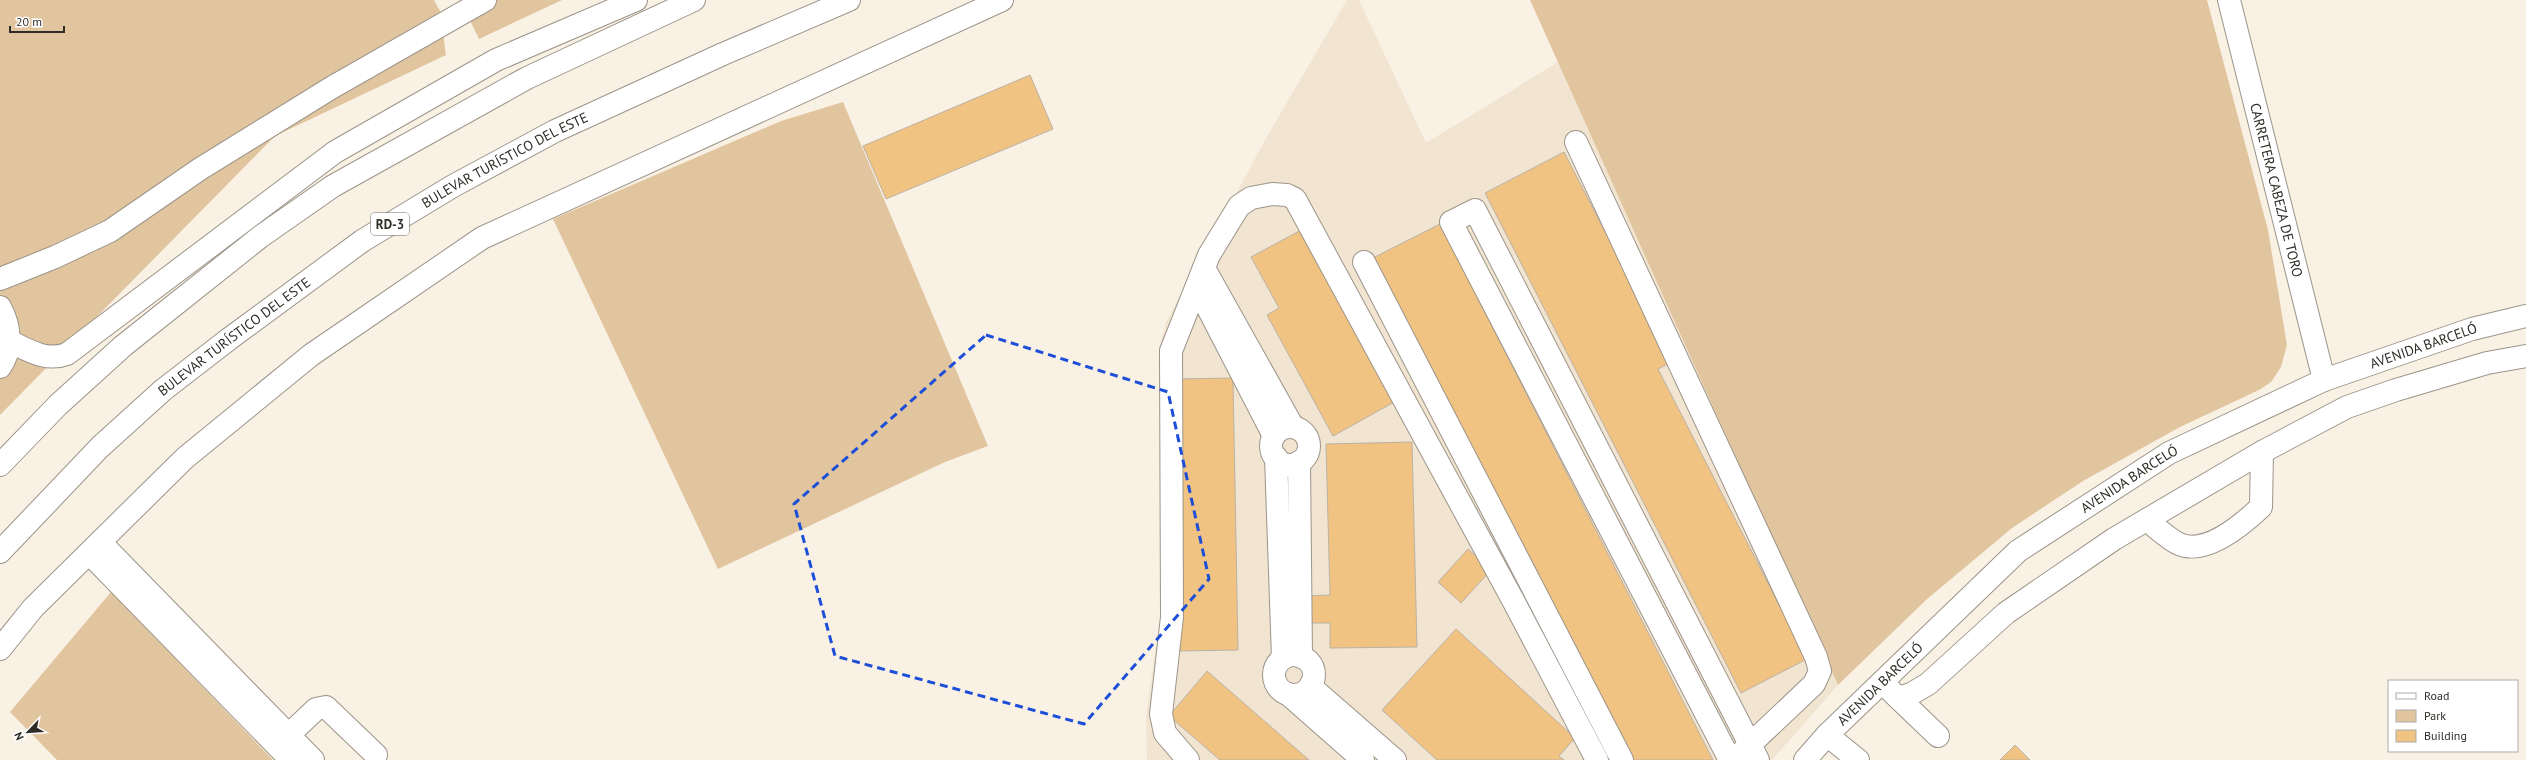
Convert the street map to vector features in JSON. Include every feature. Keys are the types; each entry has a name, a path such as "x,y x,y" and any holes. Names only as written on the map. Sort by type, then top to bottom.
{"main road":[{"path":"0,279 55,257 110,231 226,152 331,88 485,0"},
{"path":"9,341 49,357 57,358 67,354 335,152 496,60 636,0"},
{"path":"0,465 58,405 123,346 260,237 333,186 527,78 694,0"},
{"name":"BULEVAR TURÍSTICO DEL ESTE","path":"0,552 100,447 163,390 229,339 362,241 453,186 555,131 723,54 849,0"},
{"path":"0,649 33,608 185,458 311,355 482,238 1002,0"},
{"name":"CARRETERA CABEZA DE TORO","path":"2229,0 2324,380"},
{"path":"1576,142 1816,657 1820,671 1814,684 1754,753 1732,760 1451,222 1475,210 1754,753"},
{"path":"1188,760 1166,733 1161,714 1172,617 1171,351 1209,255 1239,206 1251,198 1272,194 1287,195 1295,199 1511,595 1597,760"},
{"path":"1364,262 1622,760"},
{"path":"1201,278 1293,427 1303,432 1308,442 1307,454 1299,462 1287,464 1276,458"},
{"path":"1201,278 1274,436"},
{"path":"0,307 7,320 9,341 4,362 0,367"},
{"name":"AVENIDA BARCELÓ","path":"1804,760 1826,735 1882,683 2018,551 2169,452 2324,380 2472,329 2526,316"},
{"path":"1899,698 1911,694 1928,684 2006,613 2114,539 2262,452 2347,408 2396,390 2487,363 2526,356"},
{"path":"1292,657 1276,458 1271,447 1274,436 1282,428 1293,427"},
{"path":"2147,520 2180,544 2202,546 2240,528 2262,507 2262,452"},
{"path":"1292,657 1299,462"},
{"path":"95,547 286,747 313,760"},
{"path":"1292,657 1313,670 1310,686 1301,694 1288,694 1282,692 1275,681 1275,668 1292,657"},
{"path":"1882,683 1938,736"},
{"path":"1310,686 1395,760"},
{"path":"1288,694 1363,760"},
{"path":"286,747 316,709 326,707 376,755"},
{"path":"1826,735 1858,760"}],"highlighted area":[{"path":"986,335 1168,392 1209,579 1084,724 835,656 794,504"}],"shaded area":[{"path":"1347,0 1359,0 1426,143 1558,62 1838,685 1772,760 1147,760 1146,716 1162,605 1159,348 1167,320 1269,133"}],"green space":[{"path":"0,0 434,0 440,11 446,55 275,136 0,415"},
{"path":"460,0 562,0 479,39"},
{"path":"1530,0 2207,0 2268,230 2287,345 2281,367 2271,382 2259,390 2180,427 2083,481 2012,528 1926,600 1838,685"},
{"path":"843,102 988,446 945,462 718,569 553,219 781,121"},
{"path":"111,592 273,760 57,760 10,712"}],"building":[{"path":"1030,75 1053,129 886,199 863,146"},
{"path":"1564,152 1672,362 1658,369 1807,659 1741,693 1485,193"},
{"path":"1440,224 1713,760 1629,760 1373,258"},
{"path":"1303,229 1396,401 1333,436 1267,315 1279,308 1251,257"},
{"path":"1233,378 1238,650 1180,651 1175,379"},
{"path":"1412,442 1417,647 1330,648 1330,623 1306,623 1305,596 1330,595 1326,444"},
{"path":"1468,549 1491,570 1461,603 1438,582"},
{"path":"1456,629 1575,738 1559,756 1564,760 1437,760 1382,710"},
{"path":"1207,671 1309,760 1220,760 1169,716"},
{"path":"2015,745 2030,760 2000,760"}]}
